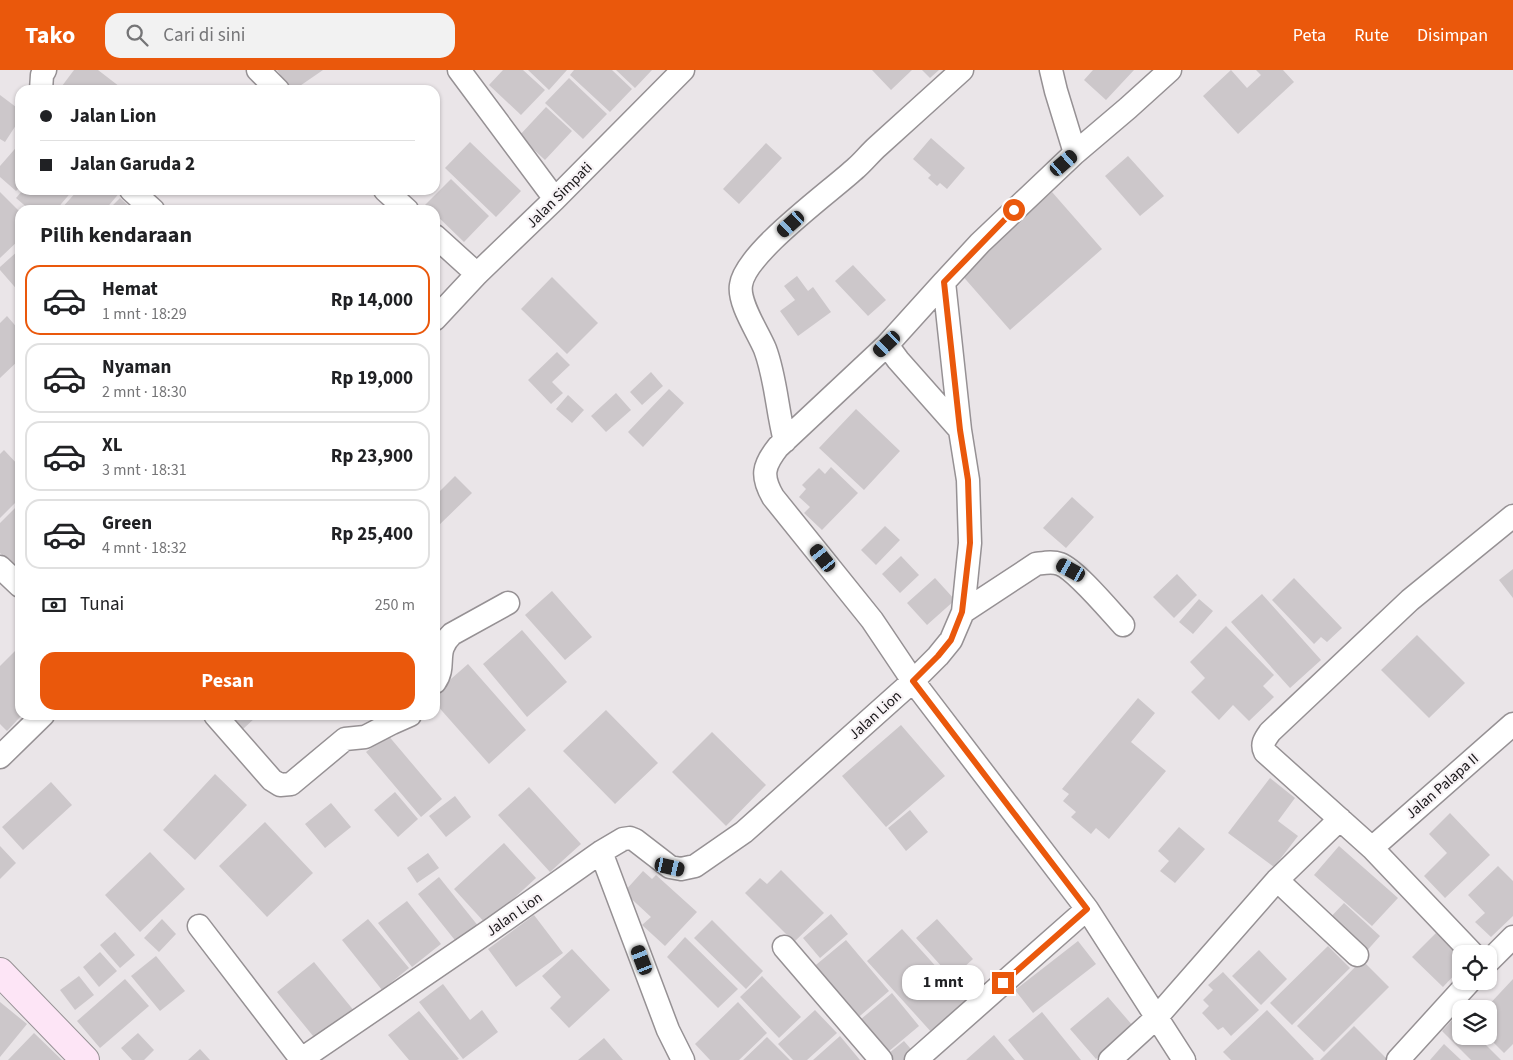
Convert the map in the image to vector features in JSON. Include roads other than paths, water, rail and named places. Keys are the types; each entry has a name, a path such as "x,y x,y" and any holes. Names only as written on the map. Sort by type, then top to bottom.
{"street":[{"path":"258,70 273,85"},
{"name":"Jalan Simpati","path":"440,314 477,274 555,199 683,70"},
{"path":"785,441 778,414 772,370 740,292 746,270 768,245 857,167 962,70"},
{"path":"1051,70 1075,153"},
{"path":"1170,70 1075,153 993,231 887,344 769,458 765,467 765,476 773,497 872,620 913,681 1087,909 1184,1060"},
{"path":"464,72 555,199"},
{"path":"137,195 148,205"},
{"path":"390,195 402,205"},
{"path":"440,241 477,274"},
{"name":"Jalan Lion","path":"300,1059 492,929 601,852 623,839 630,838 644,846 670,867 682,869 695,866 744,832 913,681 938,656 951,640 962,612 970,543 968,480 960,430 944,282"},
{"path":"887,344 898,360 960,430"},
{"path":"1465,945 1372,848 1265,752 1263,747 1264,740 1270,732 1410,600 1513,516"},
{"path":"962,612 1036,564 1049,562 1060,564 1071,570 1123,625"},
{"path":"0,567 15,581"},
{"path":"440,666 442,647 452,634 508,603"},
{"path":"0,757 38,720"},
{"path":"219,720 272,780 280,785 291,784 344,739 365,737 400,720"},
{"name":"Jalan Palapa II","path":"1372,848 1513,724"},
{"path":"1110,1060 1156,1018 1277,880 1340,818"},
{"path":"601,852 668,1030 683,1060"},
{"path":"1277,880 1357,955"},
{"path":"916,1060 1087,909"},
{"path":"198,926 300,1059"},
{"path":"1497,953 1513,937"},
{"path":"784,947 881,1060"},
{"path":"0,972 86,1060"},
{"path":"1398,1060 1462,990"}]}
